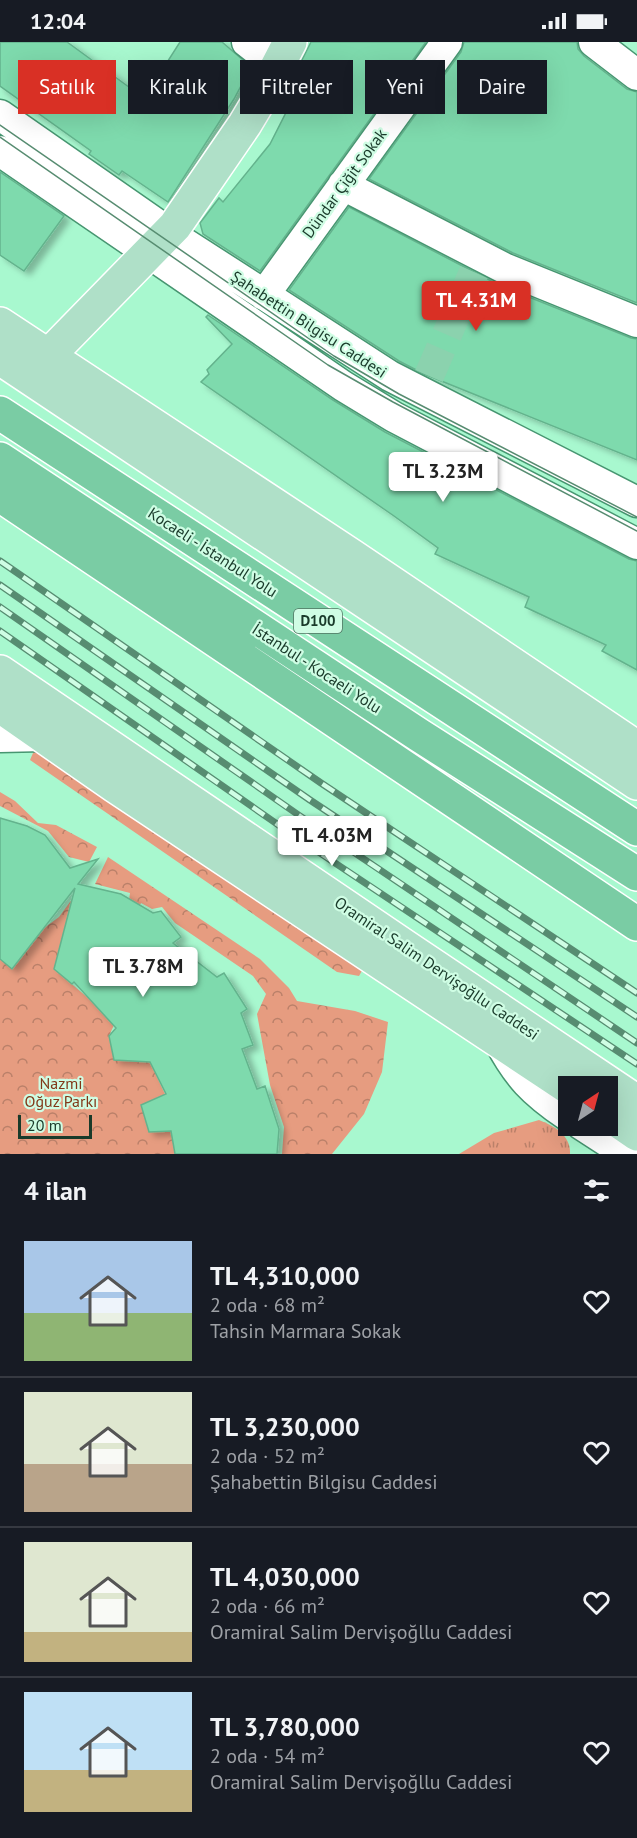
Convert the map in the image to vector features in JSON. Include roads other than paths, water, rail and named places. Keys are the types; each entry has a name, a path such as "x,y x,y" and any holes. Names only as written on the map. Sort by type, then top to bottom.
{"highway":[{"name":"Kocaeli - İstanbul Yolu","path":"0,413 637,829"},
{"name":"İstanbul - Kocaeli Yolu","path":"0,459 419,735 637,874"},
{"path":"0,495 637,924"}],"main road":[{"path":"39,367 159,244 227,152 284,54"},
{"path":"0,324 39,367 637,783"},
{"path":"0,358 39,367 343,550 637,748"},
{"name":"Oramiral Salim Dervişoğllu Caddesi","path":"0,672 637,1102"},
{"name":"Oramiral Salim Dervişoğllu Caddesi","path":"0,706 558,1080"},
{"path":"618,1121 637,1134"}],"street":[{"path":"247,42 284,54"},
{"name":"Dündar Çiğit Sokak","path":"264,295 447,42"},
{"path":"594,42 637,75"},
{"name":"Şahabettin Bilgisu Caddesi","path":"0,115 159,244 264,295 390,376 425,385 637,501"},
{"path":"0,151 159,244 353,393 394,417 637,544"},
{"path":"343,185 477,264 506,269 637,322"},
{"path":"0,737 44,736"},
{"path":"498,1040 521,1078 558,1109"},
{"path":"599,1136 627,1154"}],"tunnel":[{"path":"429,376 474,272"}],"tram line":[{"path":"0,125 334,356 399,394 637,517"},
{"path":"0,137 328,365 393,402 637,531"}],"railway":[{"path":"0,561 321,783 637,993"},
{"path":"0,585 310,800 637,1017"},
{"path":"0,607 300,816 637,1043"},
{"path":"0,631 290,833 637,1064"}],"park label":[{"name":"Nazmi Oğuz Parkı","path":"61,1092"}]}
